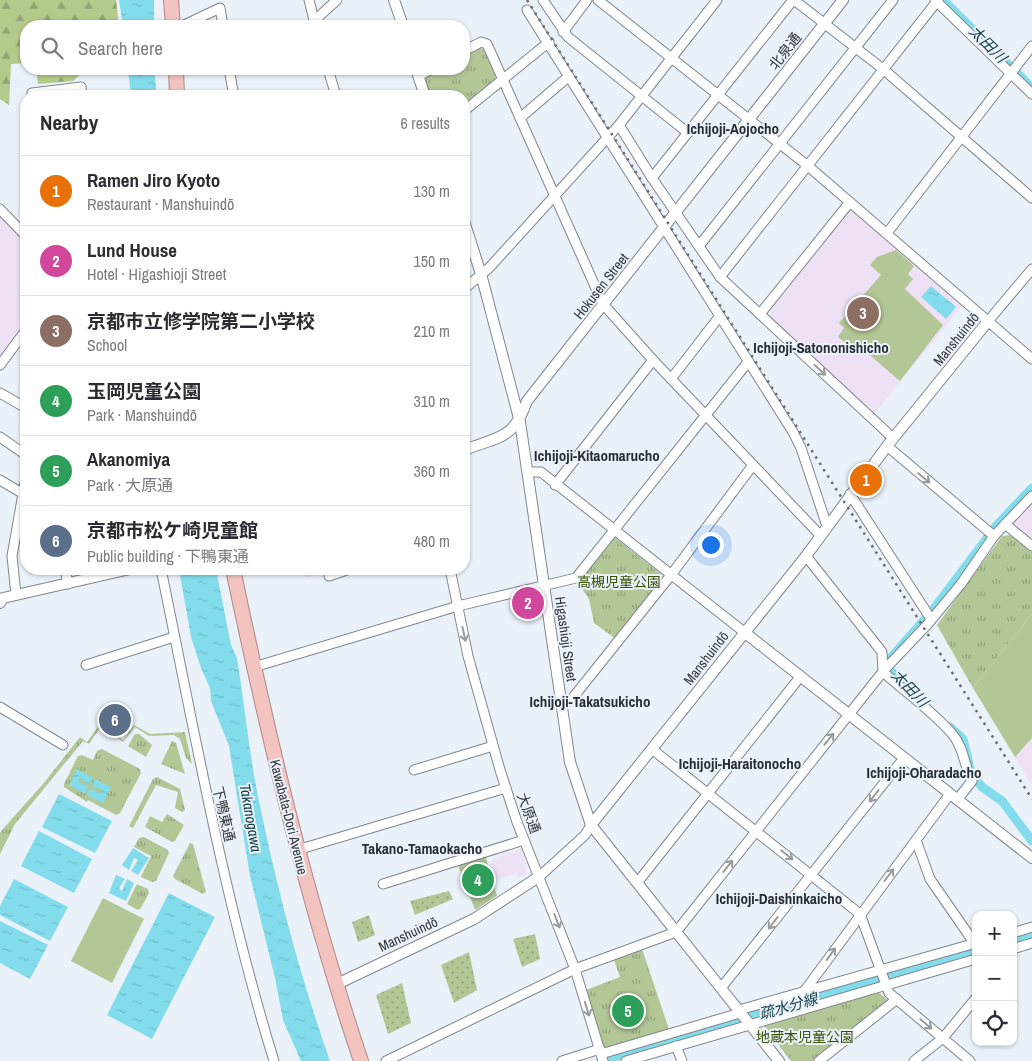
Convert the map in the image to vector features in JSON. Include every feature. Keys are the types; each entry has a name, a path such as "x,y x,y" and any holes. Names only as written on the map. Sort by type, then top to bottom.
{"highway":[{"path":"171,0 173,20"},
{"path":"176,75 177,90"},
{"name":"Kawabata-Dori Avenue","path":"234,575 297,850 335,984 361,1061"}],"street":[{"path":"309,0 314,20"},
{"path":"318,20 336,0"},
{"path":"394,0 400,20"},
{"path":"542,0 562,32 688,133"},
{"path":"562,32 587,0"},
{"path":"598,0 670,59 808,166 1032,358"},
{"path":"470,284 489,268 608,138 717,0"},
{"path":"652,178 793,0 883,69 1032,198"},
{"name":"北泉通","path":"749,119 843,0"},
{"path":"699,246 781,145 893,0"},
{"path":"720,277 937,1 1013,71 1032,94"},
{"path":"195,20 220,8 222,20"},
{"path":"527,10 549,42 568,77 793,432 801,448 827,526"},
{"path":"470,48 481,42 487,44 604,304 653,360 820,535"},
{"path":"470,106 549,42"},
{"path":"887,233 1032,46"},
{"path":"230,75 233,90"},
{"path":"330,75 334,90"},
{"path":"418,75 423,90"},
{"path":"520,118 568,77"},
{"path":"56,90 81,87 81,90"},
{"name":"Hokusen Street","path":"520,422 527,401 749,119"},
{"path":"619,125 652,178 720,277 890,442 992,534"},
{"path":"760,314 850,202"},
{"path":"0,209 20,230"},
{"name":"Higashioji Street","path":"470,240 481,274 520,422 570,762 591,825 779,1061"},
{"name":"Manshuindō","path":"335,984 474,919 540,876 585,835 591,825 653,750 744,632 806,556 890,442 1032,269"},
{"path":"671,379 719,317"},
{"path":"0,364 20,339"},
{"path":"556,485 653,360"},
{"path":"254,667 458,606 545,587 576,578 748,362"},
{"path":"0,393 20,405"},
{"path":"470,448 509,433 520,422"},
{"path":"0,437 20,451"},
{"path":"562,704 571,700 671,575 753,465"},
{"path":"528,472 541,472 1032,858"},
{"path":"0,480 20,492"},
{"path":"850,494 929,616"},
{"path":"386,1061 575,969 676,932 886,668 929,616 961,584 992,534 1005,524 1032,496"},
{"path":"16,595 12,556 20,521"},
{"path":"1005,524 1032,546"},
{"path":"803,993 916,840 953,797 972,781 965,768 961,749 953,735 886,668 882,652 806,556"},
{"path":"66,575 68,584"},
{"path":"1,599 105,575"},
{"name":"下鴨東通","path":"162,575 219,854 243,955 274,1061"},
{"name":"大原通","path":"451,575 493,746 506,788 524,840 540,876 575,969 602,1055"},
{"path":"86,665 174,638"},
{"path":"636,883 800,677"},
{"path":"0,707 64,745"},
{"path":"414,770 493,746"},
{"path":"653,750 860,914 884,984 897,999 970,1061"},
{"path":"721,988 904,758"},
{"path":"297,850 506,788"},
{"path":"383,884 524,840"},
{"path":"916,840 930,879 972,937"},
{"path":"1017,932 1032,927"},
{"path":"1017,949 1032,943"},
{"path":"626,1061 676,1046 803,993 972,944"},
{"path":"562,1061 602,1055 744,1016 884,984 972,960"},
{"path":"819,1061 897,999"},
{"path":"914,1061 943,1038 974,1001"},
{"path":"676,1046 682,1061"}],"shaded area":[{"path":"0,212 20,237 20,331 0,359"},
{"path":"848,212 853,212 962,306 873,415 770,316 771,311"},
{"path":"1032,502 1032,543 1012,524"},
{"path":"304,575 316,575 306,578"},
{"path":"1032,738 1032,786 1015,757"},
{"path":"522,848 527,875 518,878 517,873 498,879 491,864 494,858"}],"green space":[{"path":"0,0 116,0 118,20 20,20 20,63 11,64 9,105 0,99"},
{"path":"478,47 483,49 496,76 494,83 470,102 470,90 428,90 424,80 428,75 470,75 470,52"},
{"path":"37,75 80,75 73,81 38,84"},
{"path":"896,250 914,266 908,274 913,279 905,289 943,325 900,381 859,346 854,350 838,337 844,328 839,323 881,275 870,265 877,257"},
{"path":"1011,535 1032,552 1032,614 973,688 937,625 1002,536"},
{"name":"高槻児童公園","path":"614,537 661,574 662,580 616,639 594,623 589,599 578,583"},
{"path":"1032,614 1032,738 1015,757 973,688"},
{"path":"100,724 123,740 134,725 150,734 185,732 192,764 186,758 180,739 174,735 149,736 135,727 123,742 101,727 89,744 83,741 15,824 0,854 0,833 2,830 43,784 80,737 87,742"},
{"path":"135,734 139,734 152,745 146,757 128,746"},
{"path":"172,741 176,743 185,774 161,764"},
{"path":"102,749 140,769 141,773 120,813 116,815 88,800 87,802 64,787 78,756 82,755 93,760 97,751"},
{"path":"157,777 180,789 185,810 182,812 175,808 178,792 156,785 133,828 129,826 153,779"},
{"path":"167,814 184,825 175,841 172,842 145,827 150,816 162,822"},
{"path":"144,837 168,850 169,853 156,881 152,882 141,877 151,856 134,847 139,838"},
{"path":"190,843 193,844 206,892 203,894 175,879 173,876"},
{"path":"485,855 497,896 475,910 458,865"},
{"path":"137,884 148,889 149,893 138,910 127,904"},
{"path":"449,891 453,899 415,915 410,901"},
{"path":"103,898 144,919 112,983 71,961"},
{"path":"369,915 375,935 358,942 352,922"},
{"path":"535,934 540,959 522,967 513,939"},
{"path":"642,949 670,1032 605,1050 586,990 620,977 614,960"},
{"path":"469,952 477,990 454,1003 441,965"},
{"path":"402,983 411,1023 388,1034 376,995"},
{"name":"地蔵本児童公園","path":"878,992 889,1001 812,1061 791,1061 763,1025"}],"water":[{"path":"119,0 154,0 154,20 122,20"},
{"path":"129,75 155,75 156,90 130,90"},
{"path":"931,286 956,307 946,319 921,297"},
{"name":"Takanogawa","path":"180,575 217,575 231,645 237,658 256,783 273,867 299,965 330,1061 301,1061 283,1020 275,978 250,876 229,746 211,701 210,688 191,637"},
{"path":"77,769 93,778 89,785 80,778 78,782 88,786 85,794 69,785"},
{"path":"95,779 111,787 103,803 87,795 91,788 100,794 102,790 92,786"},
{"path":"59,794 112,821 95,853 42,827"},
{"path":"39,831 92,859 74,893 21,866"},
{"path":"133,848 149,858 138,875 131,871 138,860 134,858 129,870 122,865"},
{"path":"116,875 125,879 119,888 122,891 127,879 134,883 126,901 109,893"},
{"path":"14,879 68,907 50,941 0,915 0,906"},
{"path":"169,893 215,917 152,1039 107,1015"},
{"path":"0,921 48,945 30,979 0,963"}],"waterway":[{"name":"太田川","path":"943,0 1032,88"},
{"name":"太田川","path":"921,699 890,670 889,660 933,610 997,525 1032,488"},
{"name":"太田川","path":"950,727 963,739 971,773 982,787 1002,801 1032,841"},
{"name":"疏水分線","path":"1017,940 1032,935"},
{"name":"疏水分線","path":"601,1061 972,952"}],"railway":[{"path":"527,0 1032,799"}],"place":[{"name":"京都市立修学院第二小学校","path":"863,313"},
{"name":"Ramen Jiro Kyoto","path":"866,480"},
{"name":"Lund House","path":"528,603"},
{"name":"京都市松ケ崎児童館","path":"115,720"},
{"name":"玉岡児童公園","path":"478,880"},
{"name":"Akanomiya","path":"628,1011"}],"district":[{"name":"Ichijoji-Aojocho","path":"733,128"},
{"name":"Ichijoji-Satononishicho","path":"821,347"},
{"name":"Ichijoji-Kitaomarucho","path":"597,455"},
{"name":"Ichijoji-Takatsukicho","path":"590,701"},
{"name":"Ichijoji-Haraitonocho","path":"740,763"},
{"name":"Ichijoji-Oharadacho","path":"924,772"},
{"name":"Takano-Tamaokacho","path":"422,848"},
{"name":"Ichijoji-Daishinkaicho","path":"779,898"}]}
